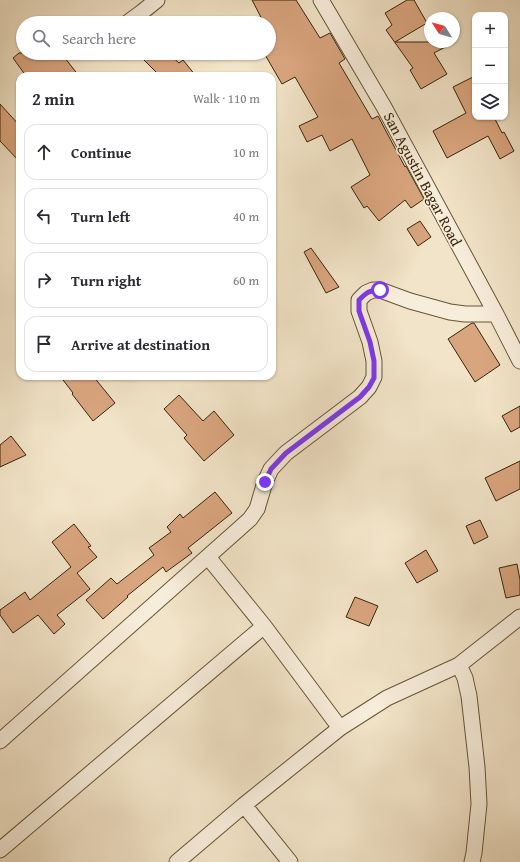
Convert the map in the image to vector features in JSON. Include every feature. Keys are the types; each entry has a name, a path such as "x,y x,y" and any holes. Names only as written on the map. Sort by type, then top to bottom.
{"street":[{"path":"137,16 156,0"},
{"name":"San Agustin Bagar Road","path":"321,0 384,107 520,361"},
{"path":"0,741 250,519 257,509 265,482 271,469 286,453 360,397 369,387 374,378 374,361 370,342 359,311 359,300 366,293 373,290 380,290 410,301 450,312 465,314 496,314"},
{"path":"208,557 264,626 340,728"},
{"path":"177,862 244,805 340,728 387,698 459,665 520,617"},
{"path":"0,850 264,626"},
{"path":"459,665 465,678 469,696 477,767 479,804 472,862"},
{"path":"244,805 290,862"}],"building":[{"path":"252,0 296,0 320,38 330,33 345,59 339,63 372,119 378,116 424,199 411,208 405,200 379,221 367,206 364,208 351,187 370,175 352,139 330,151 322,135 307,142 299,126 318,117 295,77 282,84 268,60 276,60 276,16 260,16"},
{"path":"407,0 414,0 424,18 424,25 395,42 424,42 424,48 444,48 434,53 447,74 421,89 410,70 413,68 386,30 392,25 385,13"},
{"path":"16,56 16,60 66,60 76,72 23,72 13,58"},
{"path":"144,60 176,60 179,63 183,60 193,72 156,72"},
{"path":"472,78 472,120 496,120 514,151 500,159 488,136 447,158 433,131 466,113 453,87"},
{"path":"0,104 16,122 16,158 0,141"},
{"path":"420,221 431,237 418,246 407,229"},
{"path":"311,248 339,287 326,293 304,252"},
{"path":"474,323 500,365 475,382 448,339"},
{"path":"63,380 96,380 115,403 93,421 72,394 73,393"},
{"path":"179,395 203,421 214,411 234,435 204,461 184,438 187,435 164,409"},
{"path":"520,406 520,427 511,432 502,416"},
{"path":"11,436 26,455 0,467 0,445"},
{"path":"520,461 520,489 496,501 485,478"},
{"path":"215,492 232,513 188,548 192,553 166,572 163,567 127,596 128,597 103,619 86,600 111,578 117,584 154,555 149,548 171,532 167,527 180,514 183,518"},
{"path":"480,520 488,537 474,544 466,526"},
{"path":"74,524 91,546 88,547 97,557 77,573 90,589 57,615 65,624 54,634 38,615 13,633 0,615 0,610 25,592 30,600 71,567 52,542"},
{"path":"426,550 438,571 417,583 405,563"},
{"path":"517,564 520,580 520,595 506,598 499,568"},
{"path":"355,597 378,606 369,626 346,617"}],"route":[{"path":"265,482 271,469 286,453 360,397 369,387 374,378 374,361 370,342 359,311 359,300 366,293 373,290 380,290"}]}
